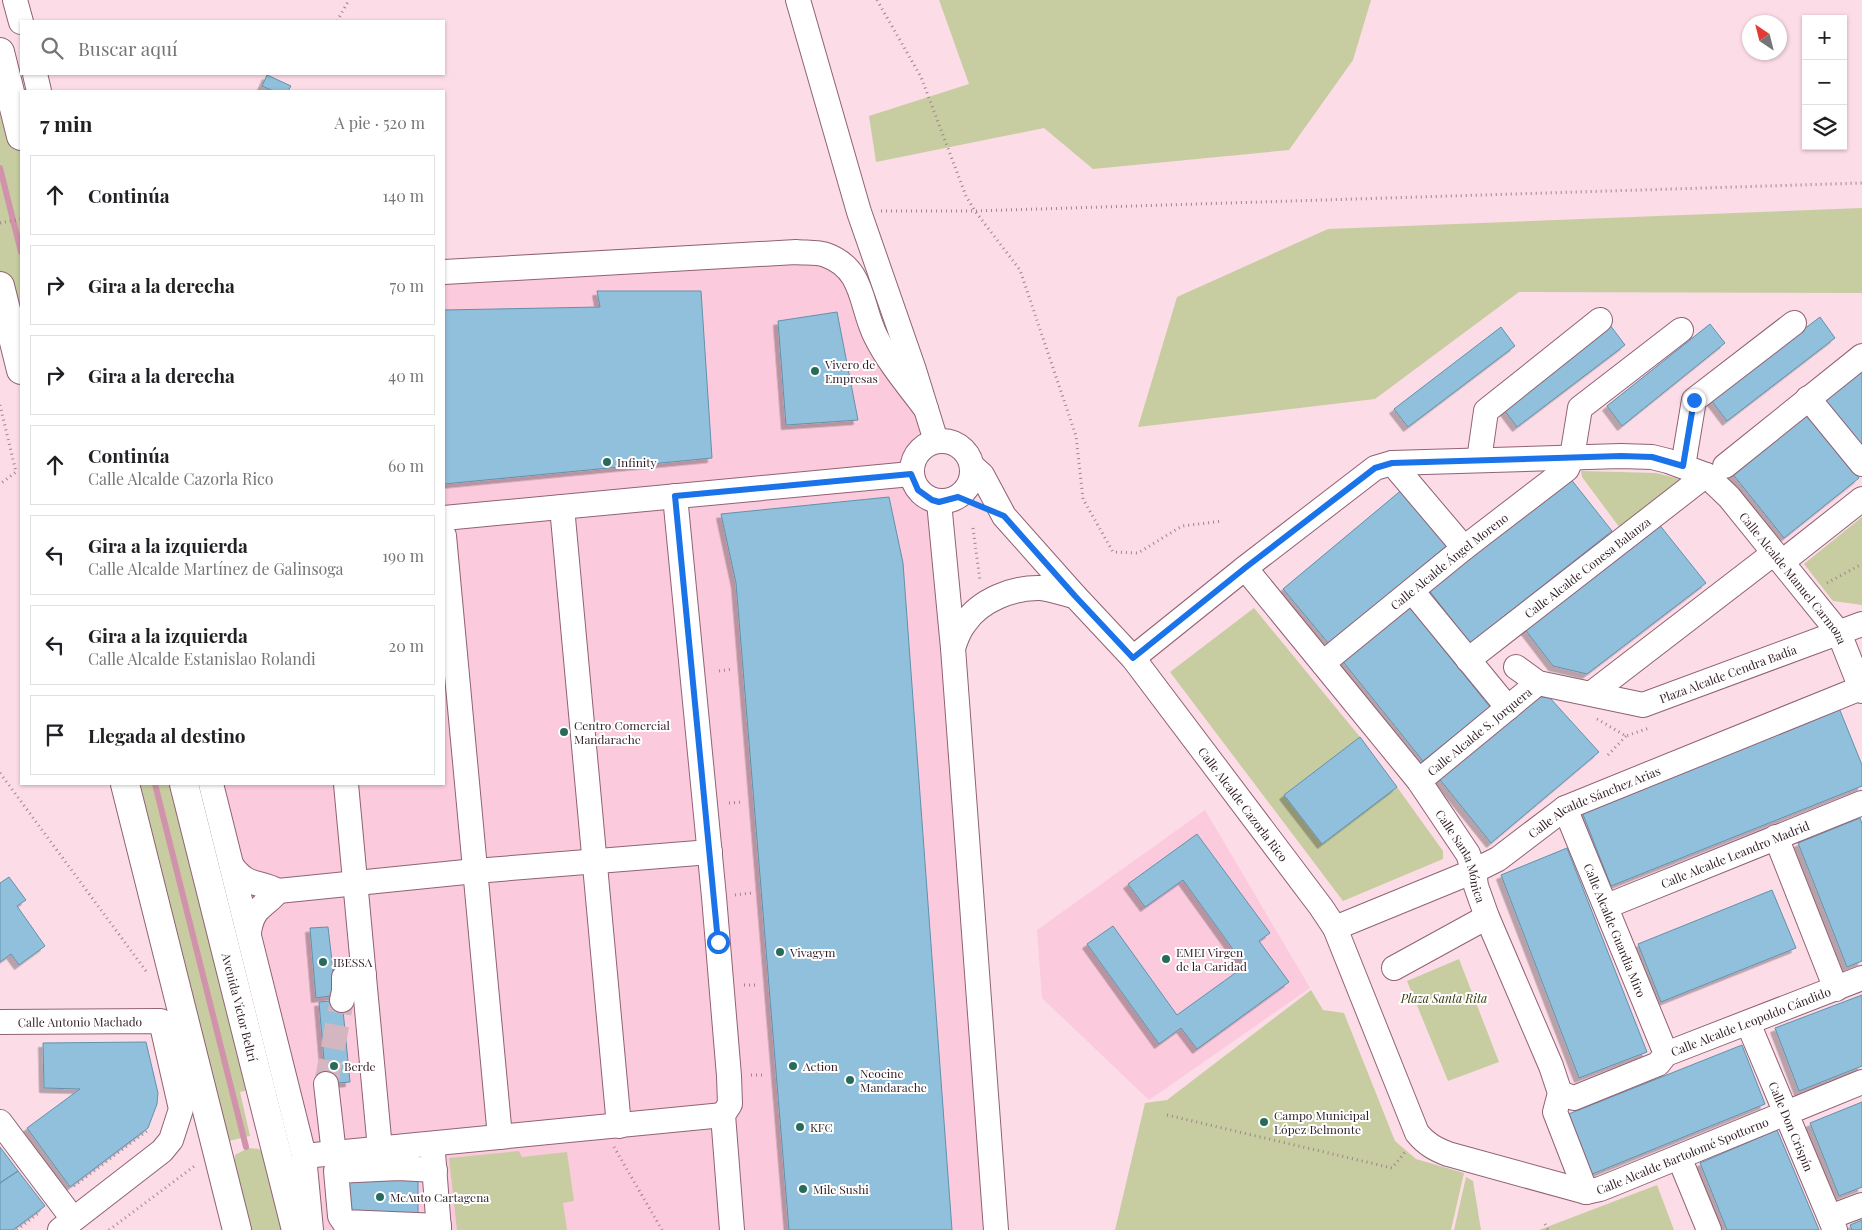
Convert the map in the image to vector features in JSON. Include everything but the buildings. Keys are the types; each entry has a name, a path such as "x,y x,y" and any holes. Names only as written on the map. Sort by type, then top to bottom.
{"main road":[{"path":"0,52 20,132"},
{"path":"0,286 20,366"},
{"path":"125,785 237,1230"},
{"name":"Avenida Víctor Beltrí","path":"184,785 296,1230"}],"street":[{"path":"15,0 20,20"},
{"path":"798,0 859,212 936,441"},
{"path":"35,75 40,90"},
{"path":"445,272 796,252 826,255 846,267 859,285 874,334 891,364 926,409"},
{"path":"1479,460 1486,411 1600,320"},
{"path":"1683,466 1694,400 1794,323"},
{"path":"1572,458 1580,408 1681,330"},
{"name":"Calle Alcalde Conesa Balanza","path":"1468,660 1716,471 1862,356"},
{"path":"1808,398 1862,464"},
{"path":"949,500 967,488 971,479 972,466 962,448 953,443 936,441 921,450 915,458 911,474 918,490 923,495 949,500 1004,516"},
{"path":"1133,658 1245,568 1375,468 1392,463 1621,456 1652,457 1683,466 1716,471"},
{"name":"Calle Alcalde Ángel Moreno","path":"1322,663 1464,548 1567,469 1572,458"},
{"path":"1392,463 1464,548"},
{"path":"972,466 982,475 1004,516"},
{"name":"Calle Alcalde Manuel Carmona","path":"1716,471 1729,497 1839,633 1861,690"},
{"path":"445,518 911,474"},
{"path":"675,496 710,852 729,1086 730,1104 723,1115 732,1230"},
{"path":"949,500 953,648 996,1230"},
{"path":"1592,693 1778,558 1862,500"},
{"path":"562,507 594,860 614,1133"},
{"name":"Calle Alcalde Cazorla Rico","path":"1004,516 1133,658 1322,907 1335,928 1413,1140"},
{"path":"445,547 500,1137"},
{"name":"Calle Santa Mónica","path":"1245,568 1419,781 1456,833 1468,854 1474,871 1476,886 1487,917 1551,1066 1557,1102 1586,1192"},
{"path":"953,648 958,633 966,621 982,606 998,596 1014,591 1041,588 1075,596"},
{"path":"1412,591 1508,708"},
{"name":"Plaza Alcalde Cendra Badía","path":"1516,667 1538,683 1643,705 1862,624"},
{"name":"Calle Alcalde S. Jorquera","path":"1419,781 1538,683"},
{"name":"Calle Alcalde Sánchez Arias","path":"1335,928 1474,871 1498,859 1565,808 1861,690"},
{"path":"211,785 304,1156 312,1230"},
{"path":"346,785 380,1149"},
{"name":"Calle Alcalde Leandro Madrid","path":"1607,906 1862,803"},
{"name":"Calle Alcalde Guardia Miro","path":"1565,808 1607,906 1666,1054"},
{"path":"1776,838 1836,989"},
{"path":"232,866 248,881 254,884 267,885 278,891 475,870 710,852"},
{"path":"249,932 250,924 257,910 278,891"},
{"path":"1394,968 1487,917"},
{"path":"342,1000 344,977 364,975"},
{"name":"Calle Alcalde Leopoldo Cándido","path":"1557,1102 1574,1098 1658,1064 1666,1054 1862,978"},
{"name":"Calle Antonio Machado","path":"0,1022 161,1021 180,1109 171,1140 162,1151 66,1225"},
{"name":"Calle Don Crispín","path":"1748,1023 1833,1224"},
{"name":"Calle Alcalde Bartolomé Spottorno","path":"1413,1140 1423,1141 1431,1147 1448,1154 1586,1192 1600,1189 1862,1082"},
{"path":"326,1084 334,1154"},
{"path":"304,1156 500,1137 614,1133 723,1115"},
{"path":"0,1122 66,1225"},
{"path":"433,1144 435,1170 439,1228 344,1222 340,1216 336,1171 399,1168 435,1170"},
{"path":"1679,1156 1709,1230"},
{"path":"1833,1224 1862,1205"}],"path":[{"path":"338,20 349,0"},
{"path":"877,0 921,76 966,196 975,211 1020,270 1076,436 1083,499 1113,552 1138,553 1182,526 1223,521"},
{"path":"859,212 975,211 1862,183"},
{"path":"0,223 20,219"},
{"path":"0,405 16,472 0,484"},
{"path":"973,528 980,587"},
{"path":"1821,586 1862,564"},
{"path":"719,671 733,669"},
{"path":"1608,755 1626,736"},
{"path":"0,773 147,972"},
{"path":"729,803 744,802"},
{"path":"736,895 751,893"},
{"path":"743,985 758,985"},
{"path":"749,1075 765,1075"},
{"path":"1167,1114 1392,1168 1413,1140"},
{"path":"74,1186 152,1127"},
{"path":"614,1133 662,1230"},
{"path":"109,1230 199,1163"},
{"path":"17,1230 46,1207"},
{"path":"1545,1224 1548,1230"}],"shaded area":[{"name":"Centro Comercial Mandarache","path":"796,252 847,267 935,440 921,450 915,458 913,481 918,490 932,500 996,1230 311,1230 211,785 445,785 445,272"},
{"name":"EMEI Virgen de la Caridad","path":"1205,810 1310,988 1149,1100 1042,998 1037,930"}],"green space":[{"path":"939,0 1371,0 1353,60 1289,150 1093,169 1044,128 876,162 869,116 969,84"},
{"path":"0,52 20,132 20,366 0,286"},
{"path":"1862,208 1862,293 1519,292 1375,399 1138,427 1177,297 1328,229"},
{"path":"1581,471 1656,473 1684,480 1620,528 1582,477"},
{"path":"1862,517 1862,605 1833,601 1804,564"},
{"path":"1254,608 1360,737 1284,795 1322,844 1397,787 1443,851 1443,859 1343,901 1170,672"},
{"path":"125,785 184,785 260,1087 240,1092 250,1136 216,1144"},
{"name":"Plaza Santa Rita","path":"1459,959 1499,1062 1448,1081 1407,981"},
{"name":"Campo Municipal López Belmonte","path":"1311,990 1323,1010 1344,1013 1395,1141 1416,1159 1464,1173 1451,1230 1115,1230 1145,1103 1167,1100"},
{"path":"248,1148 259,1149 265,1156 282,1230 250,1230 234,1164 235,1155"},
{"path":"519,1151 522,1157 567,1152 574,1201 563,1203 567,1230 457,1230 449,1158"},
{"path":"1466,1177 1473,1181 1481,1230 1454,1230"},
{"path":"1657,1185 1674,1230 1539,1230"}],"waterway":[{"path":"0,168 20,248"},
{"path":"155,785 246,1147"}],"tunnel":[{"path":"326,1084 342,1000"}],"place":[{"name":"Vivero de Empresas","path":"815,371"},
{"name":"Infinity","path":"607,462"},
{"name":"Centro Comercial Mandarache","path":"564,732"},
{"name":"Vivagym","path":"780,952"},
{"name":"EMEI Virgen de la Caridad","path":"1166,959"},
{"name":"IBESSA","path":"323,962"},
{"name":"Berde","path":"334,1066"},
{"name":"Action","path":"793,1066"},
{"name":"Neocine Mandarache","path":"850,1080"},
{"name":"Campo Municipal López Belmonte","path":"1264,1122"},
{"name":"KFC","path":"800,1127"},
{"name":"Mile Sushi","path":"803,1189"},
{"name":"McAuto Cartagena","path":"380,1197"}],"route":[{"path":"718,942 675,496 911,474 918,490 932,500 939,502 948,501 958,497 1004,516 1133,658 1245,568 1375,468 1392,463 1621,456 1652,457 1683,466 1694,400"}]}
